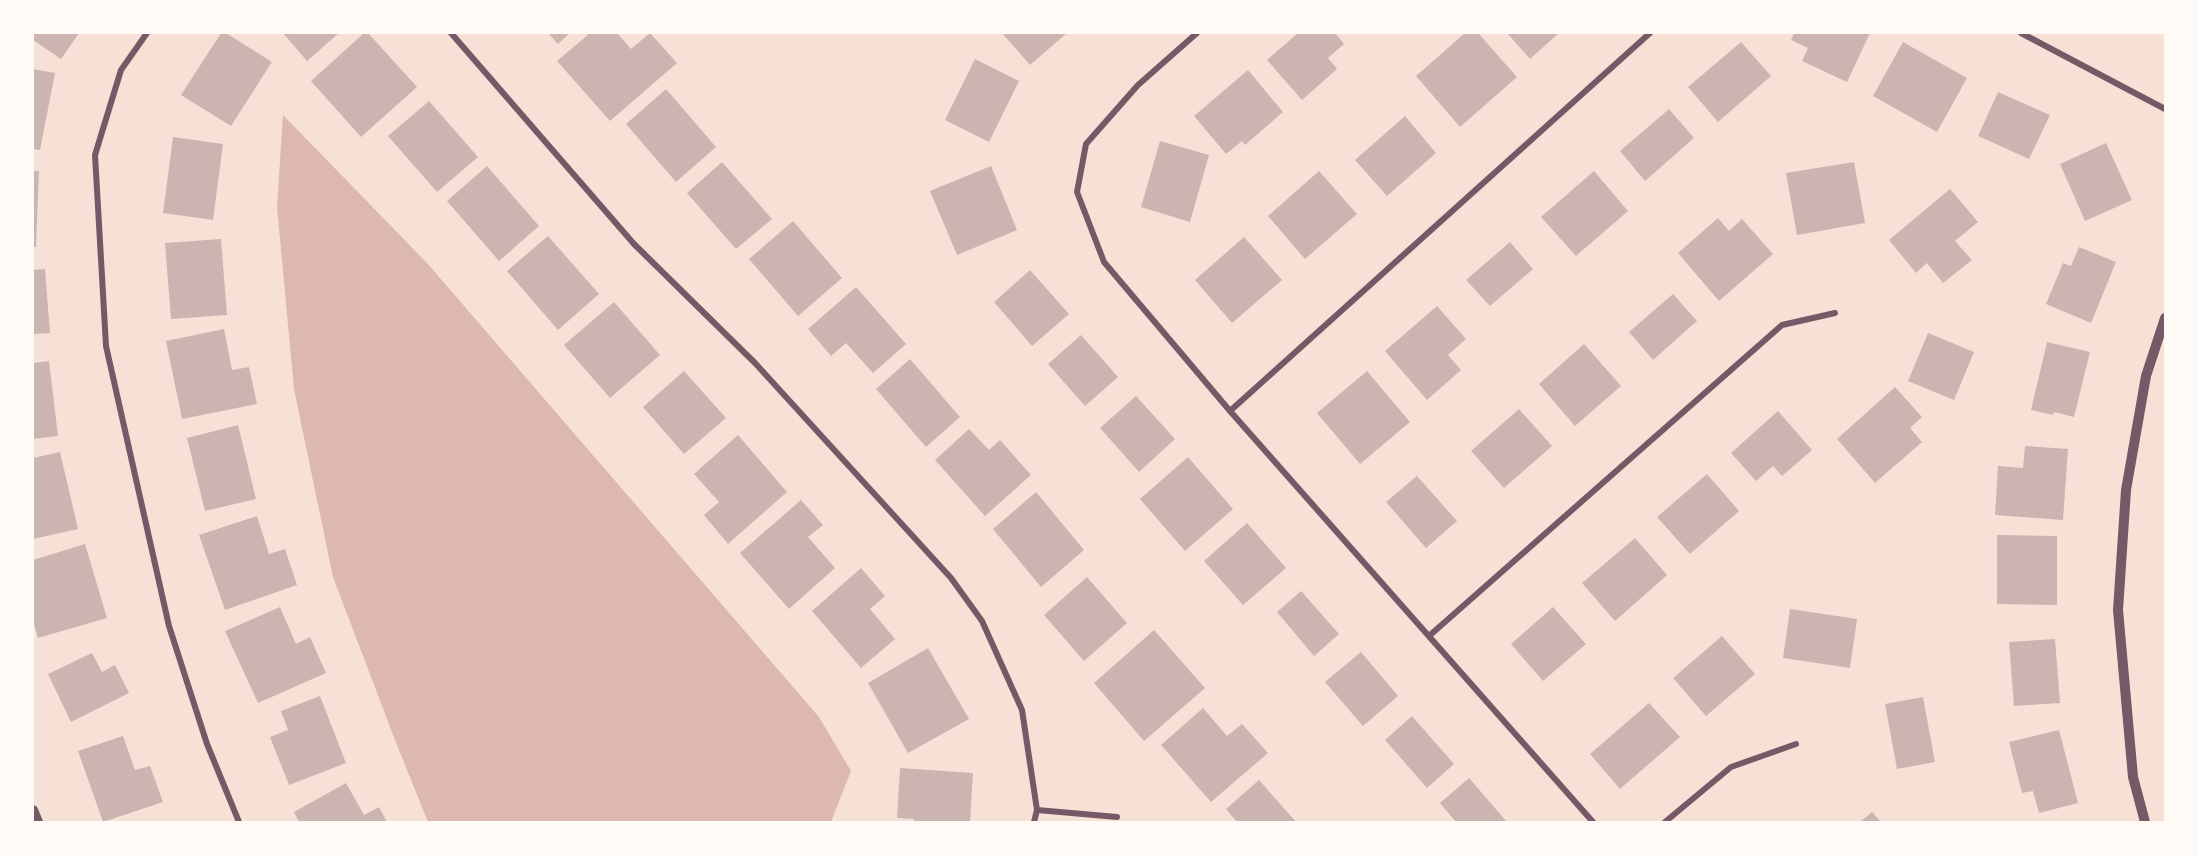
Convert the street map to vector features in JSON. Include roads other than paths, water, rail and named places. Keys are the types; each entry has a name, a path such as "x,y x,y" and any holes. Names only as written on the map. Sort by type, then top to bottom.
{"street":[{"path":"147,33 121,70 95,155 106,346 169,626 207,744 239,822"},
{"path":"450,33 634,244 755,363 951,579 982,621 1022,710 1037,810 1035,822"},
{"path":"1197,33 1138,85 1086,144 1077,192 1104,262 1230,411 1593,822"},
{"path":"1230,411 1650,33"},
{"path":"2021,33 2165,109"},
{"path":"1429,636 1782,325 1835,314"},
{"path":"2145,822 2133,777 2118,610 2126,490 2146,376 2165,318"},
{"path":"1665,822 1731,767 1796,744"},
{"path":"33,810 38,822"},
{"path":"1037,810 1117,817"}]}
